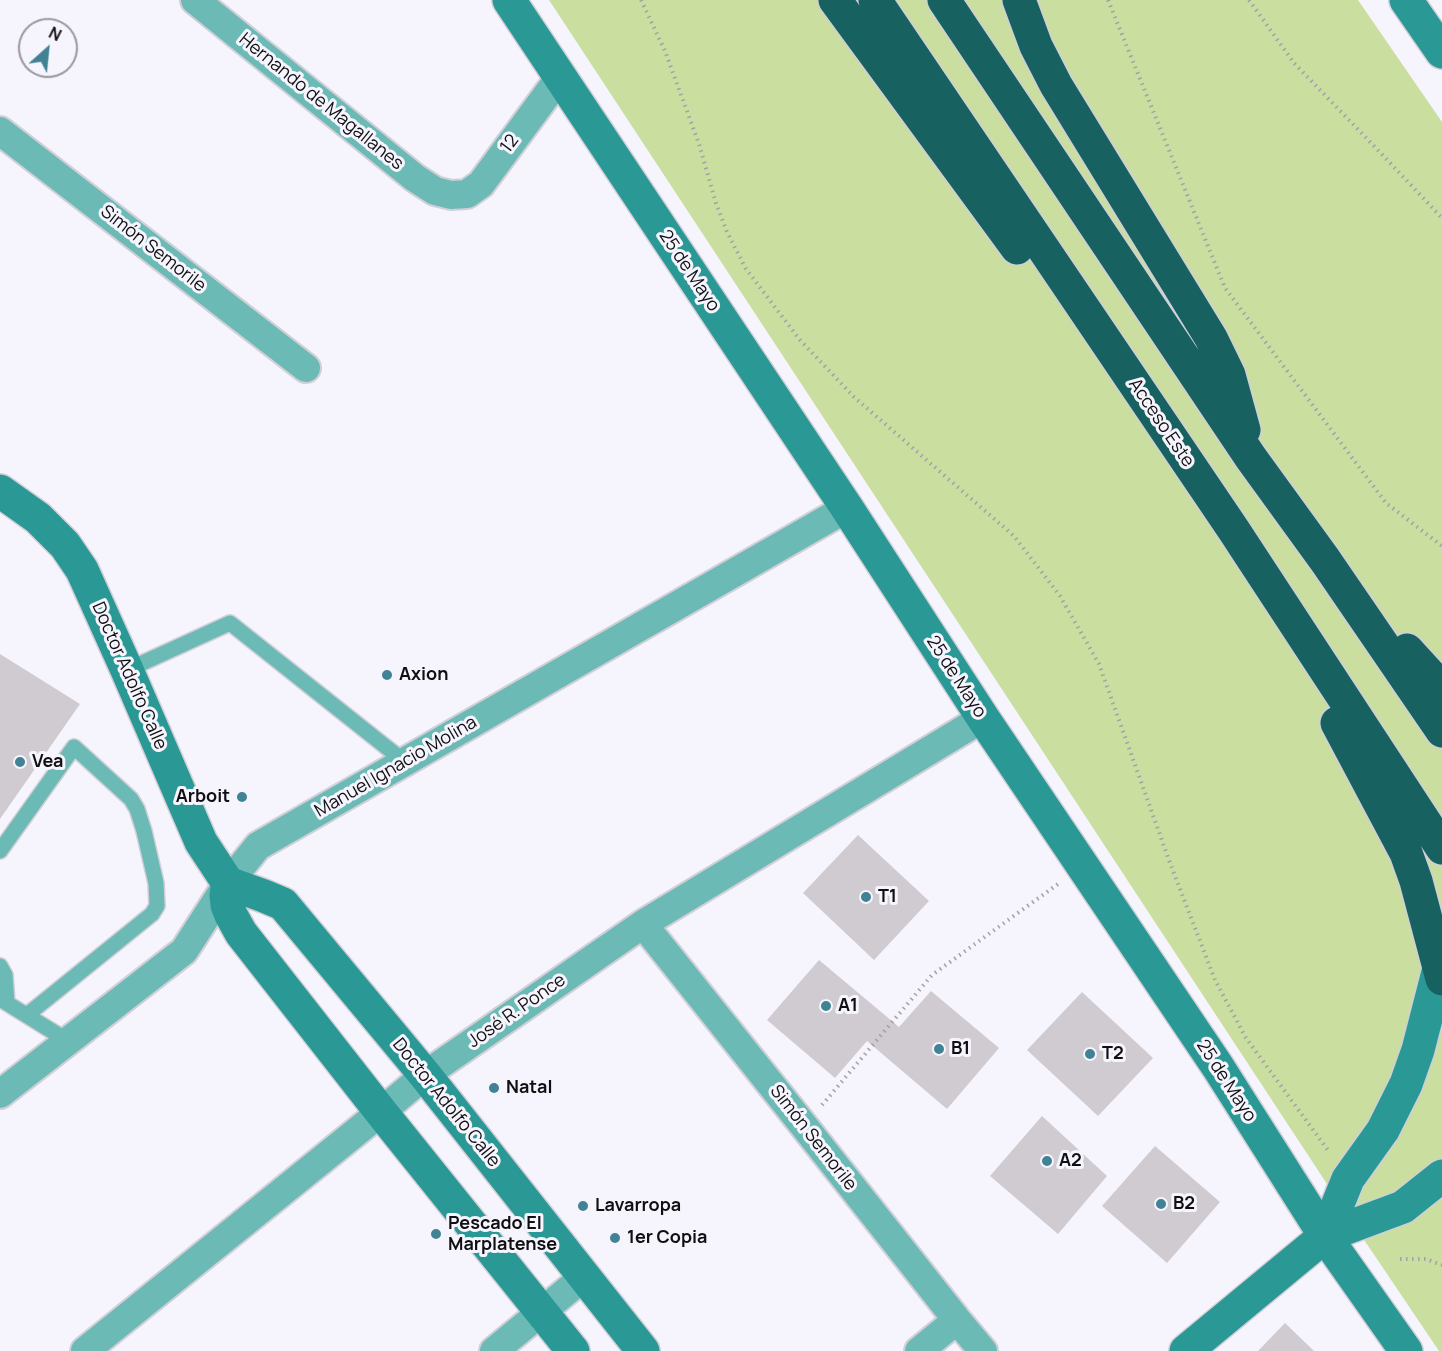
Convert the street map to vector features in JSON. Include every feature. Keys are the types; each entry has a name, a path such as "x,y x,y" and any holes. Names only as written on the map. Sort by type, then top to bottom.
{"highway":[{"path":"835,0 1144,423 1233,529"},
{"name":"Acceso Este","path":"875,0 1233,529 1442,848"},
{"path":"944,0 1251,458 1325,560 1442,731"},
{"path":"1019,0 1036,45 1056,85 1211,338 1228,375 1251,458"},
{"path":"1325,560 1442,688"},
{"path":"1267,582 1334,717 1406,853 1416,881 1440,973"}],"street":[{"name":"Hernando de Magallanes","path":"195,0 415,178 435,191 451,195"},
{"name":"25 de Mayo","path":"510,0 847,508 982,718 1218,1067 1325,1236 1406,1351"},
{"path":"1406,0 1442,52"},
{"name":"12","path":"451,195 467,194 481,184 560,77"},
{"name":"Simón Semorile","path":"0,131 306,368"},
{"name":"Doctor Adolfo Calle","path":"0,491 38,518 65,545 82,570 128,670 201,842 228,883 283,904 424,1075 643,1351"},
{"name":"Manuel Ignacio Molina","path":"0,1094 184,951 228,883 258,846 847,508"},
{"name":"José R. Ponce","path":"85,1351 424,1075 643,924 982,718"},
{"name":"Doctor Adolfo Calle","path":"228,883 227,904 241,933 573,1351"},
{"name":"Simón Semorile","path":"643,924 983,1351"},
{"path":"1325,1236 1347,1179 1383,1130 1406,1084 1440,973"},
{"path":"1186,1351 1325,1236 1403,1207 1442,1176"},
{"path":"494,1351 585,1276"},
{"path":"919,1351 957,1320"}],"lane":[{"path":"128,670 230,624 405,762"},
{"path":"0,850 74,747 131,799 144,831 156,883 157,906 152,914 27,1015"},
{"path":"0,966 5,975 3,1001 68,1041"}],"path":[{"path":"641,0 676,80 727,232 746,269 800,340 854,397 1014,536 1060,596 1099,664 1170,863 1215,980 1246,1038 1335,1161"},
{"path":"1108,0 1225,288 1386,503 1442,546"},
{"path":"1250,0 1293,63 1442,218"},
{"path":"804,1126 932,975 1083,867"},
{"path":"1400,1258 1426,1259 1442,1265"}],"green space":[{"path":"549,0 1358,0 1442,122 1442,1351 1439,1351 1350,1219"}],"building":[{"name":"Vea","path":"0,654 80,704 0,819"},
{"name":"T1","path":"858,835 929,901 874,960 803,893"},
{"path":"819,960 899,1027 931,991 999,1048 947,1109 867,1041 835,1078 767,1020"},
{"name":"T2","path":"1082,992 1153,1058 1098,1116 1027,1050"},
{"name":"A2","path":"1042,1116 1107,1176 1058,1234 990,1176"},
{"name":"B2","path":"1155,1146 1220,1202 1167,1263 1102,1206"},
{"path":"1285,1323 1314,1351 1258,1351"}],"place":[{"name":"Axion","path":"387,675"},
{"name":"Vea","path":"20,762"},
{"name":"Arboit","path":"242,797"},
{"name":"T1","path":"866,897"},
{"name":"A1","path":"826,1006"},
{"name":"B1","path":"939,1049"},
{"name":"T2","path":"1090,1054"},
{"name":"Natal","path":"494,1088"},
{"name":"A2","path":"1047,1161"},
{"name":"B2","path":"1161,1204"},
{"name":"Lavarropa","path":"583,1206"},
{"name":"Pescado El Marplatense","path":"436,1234"},
{"name":"1er Copia","path":"615,1238"}]}
